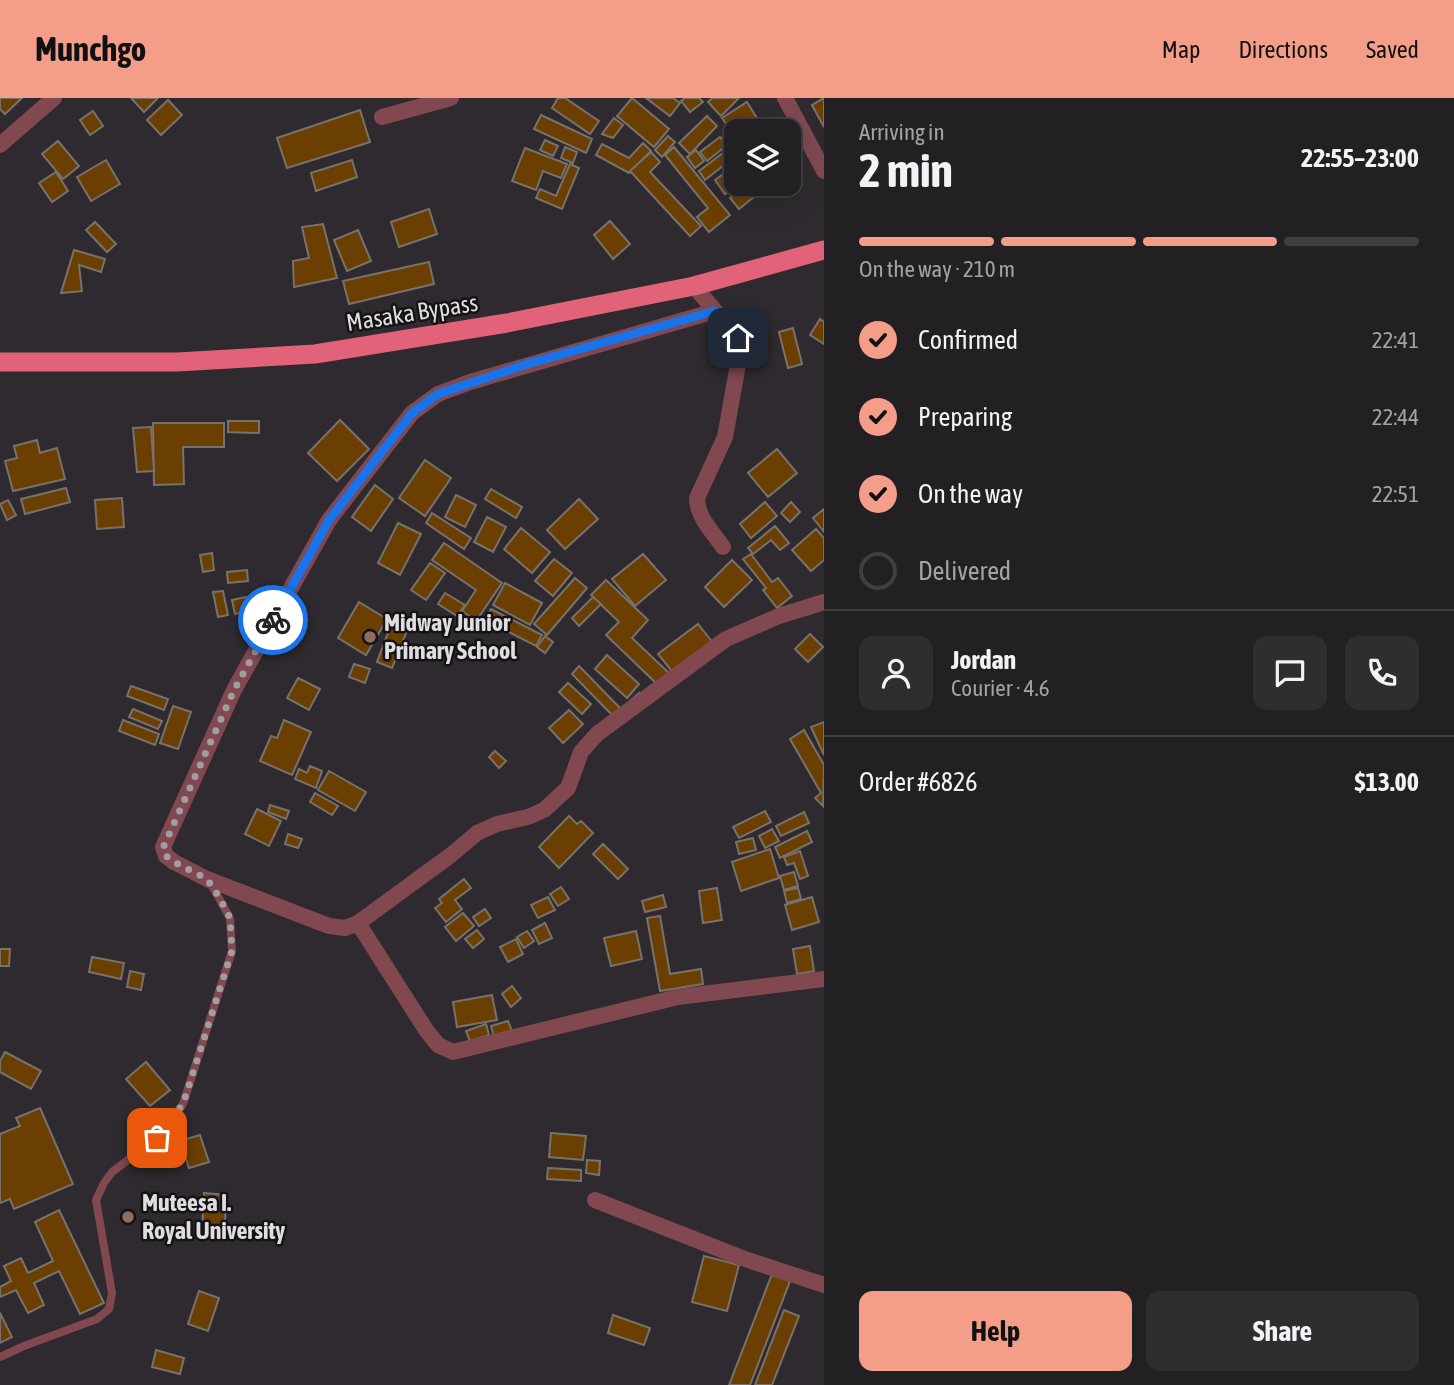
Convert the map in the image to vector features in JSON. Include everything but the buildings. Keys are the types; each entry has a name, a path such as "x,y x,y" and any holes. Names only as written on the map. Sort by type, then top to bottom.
{"highway":[{"name":"Masaka Bypass","path":"0,362 177,362 315,354 507,323 694,286 824,250"}],"street":[{"path":"0,145 54,98"},
{"path":"383,117 451,98"},
{"path":"785,98 824,171"},
{"path":"694,286 738,338 739,359 725,437 697,498 697,508 723,547"},
{"path":"715,311 470,382 438,394 412,413 329,520 234,690 165,838 163,848 166,856 207,879 329,926 345,928 358,923 477,833 544,810 568,788 581,752 597,734 726,639 779,616 824,602"},
{"path":"358,923 426,1030 438,1045 453,1052 678,997 824,979"},
{"path":"595,1200 742,1258 824,1285"}],"lane":[{"path":"0,1357 97,1319 109,1309 112,1293 96,1200 112,1172 157,1138 183,1104 232,951 230,918 207,879"}],"way so far":[{"path":"157,1138 183,1104 232,951 230,918 219,897 207,879 166,856 163,848 165,838 234,690 273,620"}],"place":[{"name":"Midway Junior Primary School","path":"370,637"},
{"name":"Muteesa I. Royal University","path":"128,1217"}],"route":[{"path":"273,620 329,520 412,413 438,394 527,364 715,311 738,338"}]}
